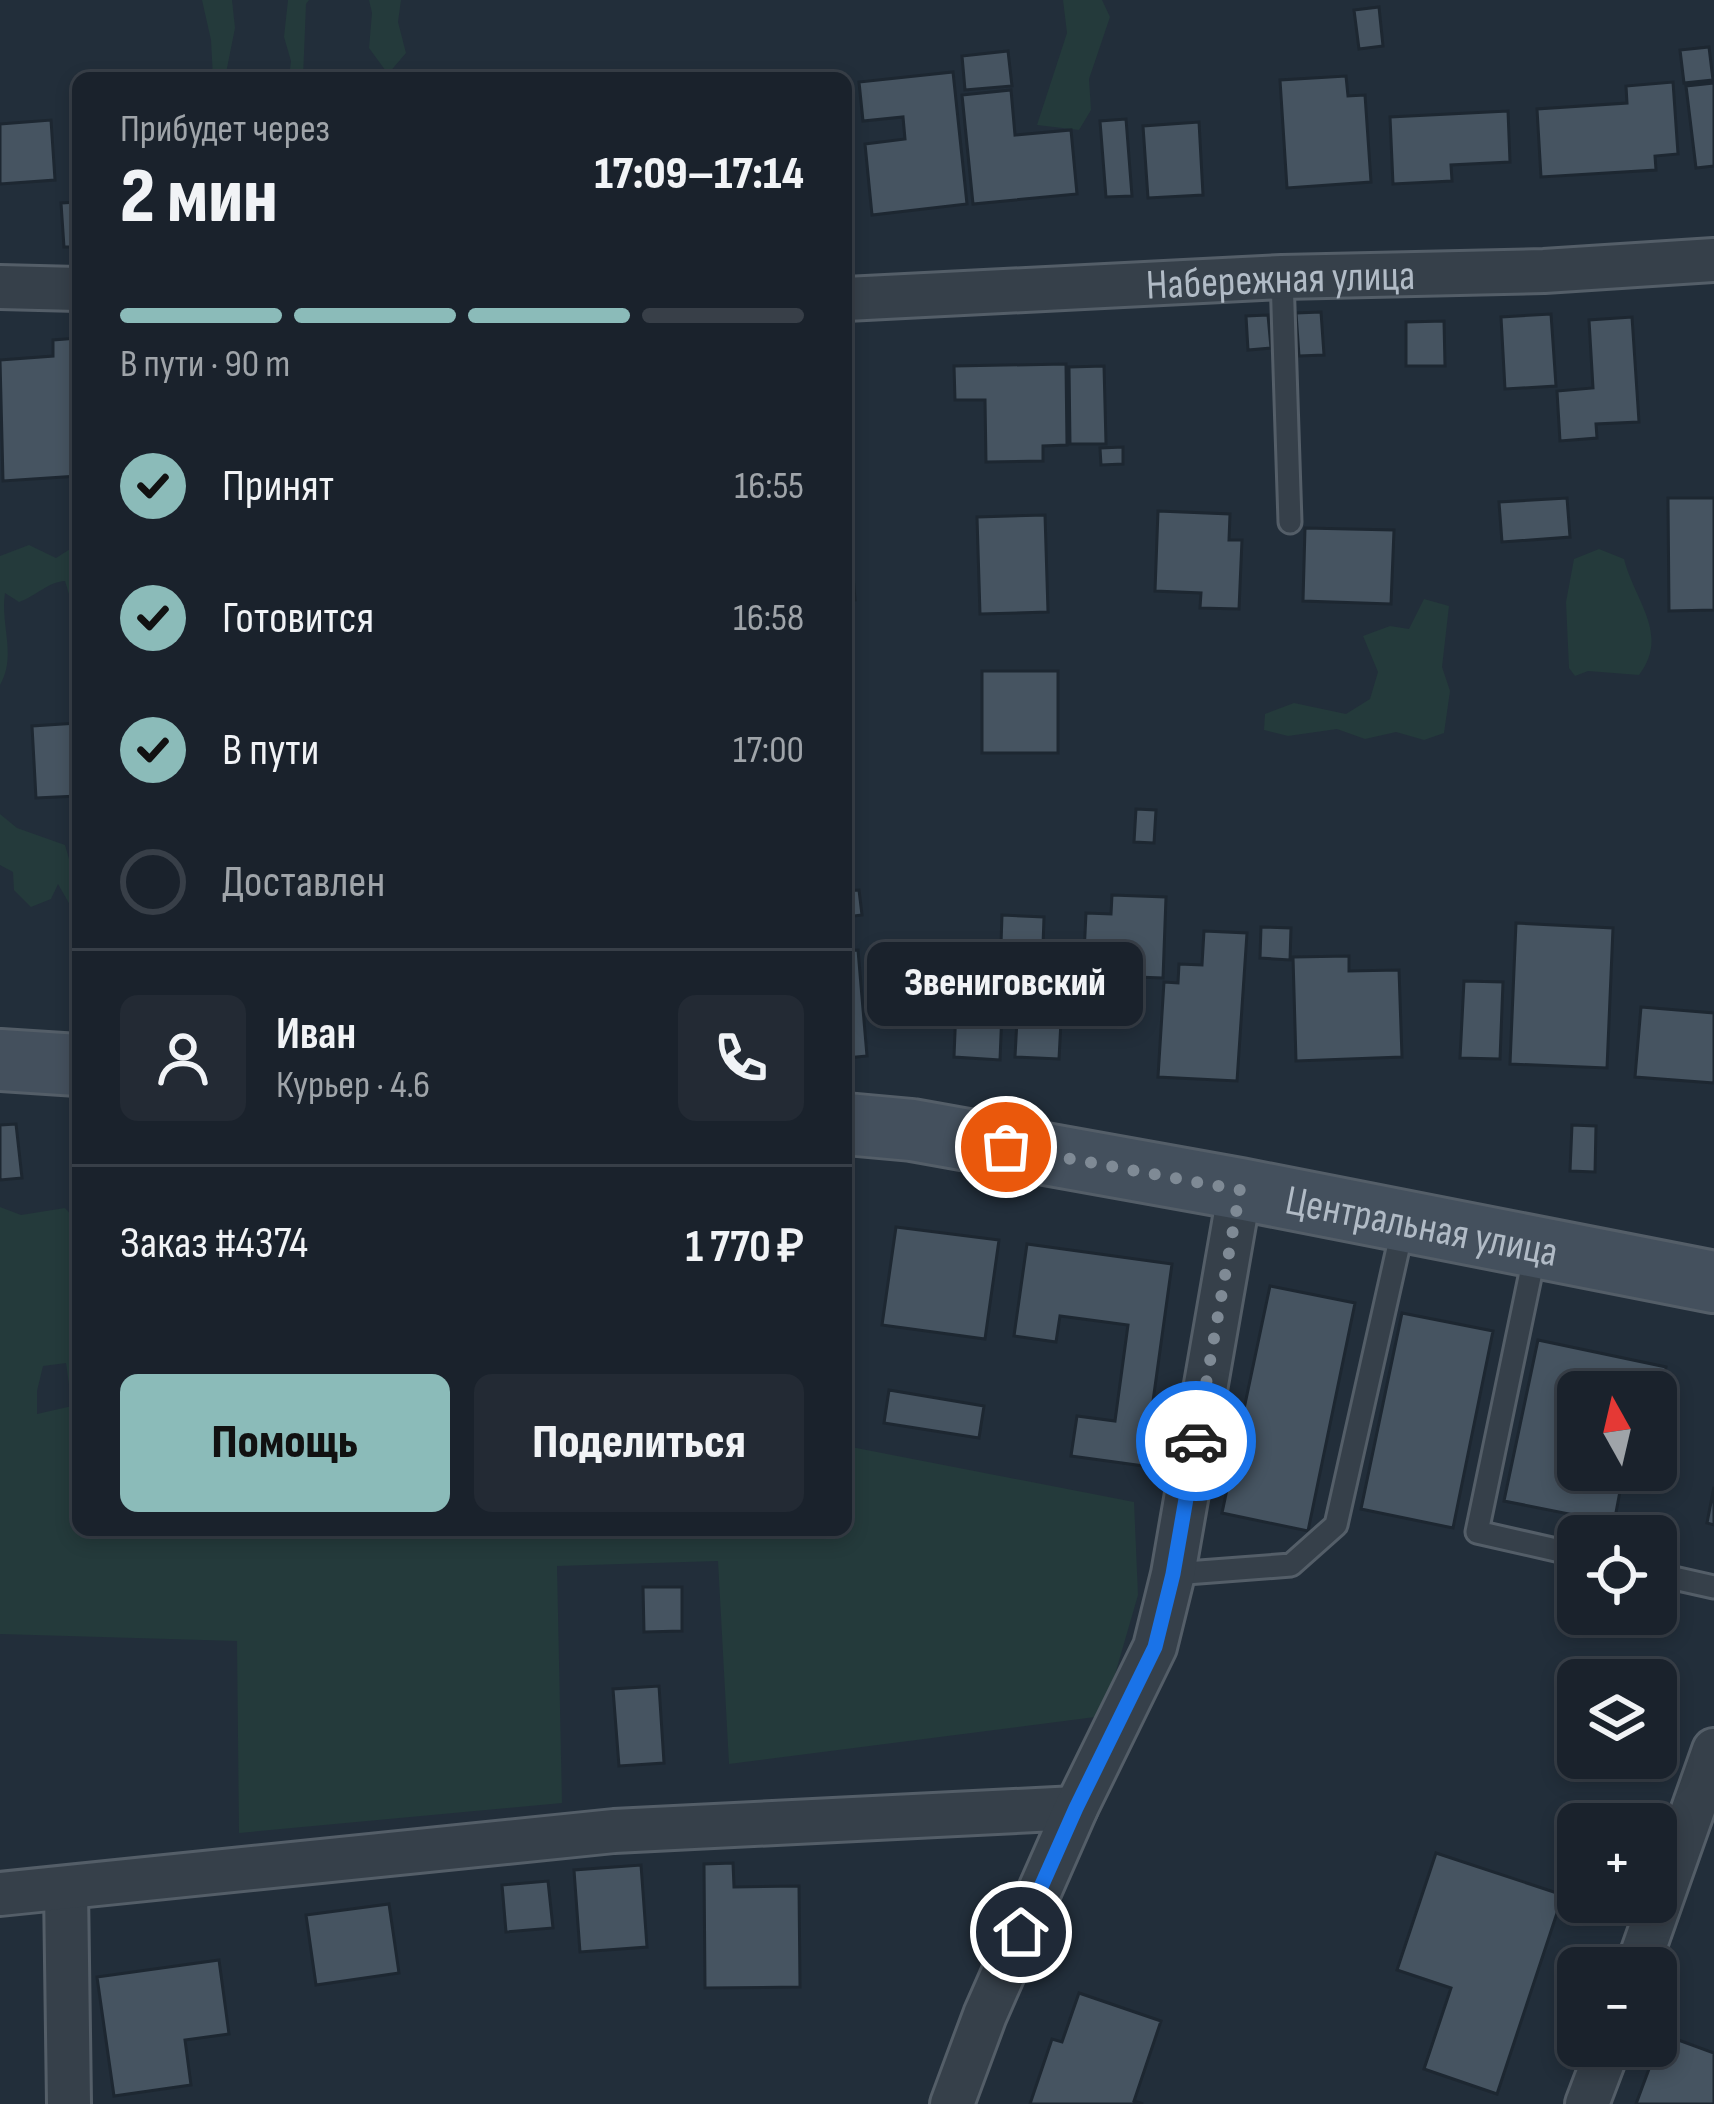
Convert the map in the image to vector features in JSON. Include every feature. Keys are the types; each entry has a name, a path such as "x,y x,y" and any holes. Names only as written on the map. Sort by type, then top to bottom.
{"street":[{"name":"Набережная улица","path":"852,299 1714,260"},
{"path":"0,287 72,289"},
{"path":"0,1060 72,1065"},
{"name":"Центральная улица","path":"852,1125 912,1130 1714,1282"},
{"path":"952,2104 985,2015 1076,1808 1155,1647 1173,1574 1240,1190"},
{"path":"1644,1947 1714,1750"},
{"path":"0,1894 614,1831 1076,1808"},
{"path":"66,1889 69,2104"},
{"path":"1587,2104 1601,2067"}],"lane":[{"path":"1282,278 1290,522"},
{"path":"1173,1574 1291,1565 1336,1525 1404,1222"},
{"path":"1537,1247 1478,1532 1557,1551"},
{"path":"1677,1579 1714,1587"}],"green space":[{"path":"202,0 232,0 235,28 226,72 213,72"},
{"path":"288,0 309,0 303,72 290,72 284,37"},
{"path":"369,0 401,0 398,22 406,53 390,72 369,48"},
{"path":"1063,0 1102,0 1110,17 1089,79 1091,110 1079,130 1037,125 1067,33"},
{"path":"29,545 56,558 72,548 72,604 65,581 19,602 5,593 8,651 0,685 0,556"},
{"path":"1599,549 1624,559 1647,618 1651,646 1639,675 1588,671 1575,676 1569,668 1566,602 1574,559"},
{"path":"1424,599 1449,606 1442,667 1450,691 1444,733 1424,740 1396,732 1365,739 1337,729 1288,736 1264,730 1265,714 1294,703 1346,714 1370,699 1378,672 1363,636 1390,626 1409,629"},
{"path":"0,814 17,828 65,845 72,869 72,908 58,884 51,899 31,907 14,890 13,872 0,865"},
{"path":"0,1207 21,1215 65,1208 72,1216 72,1406 72,1536 852,1536 852,1447 1134,1502 1138,1595 1103,1716 729,1764 718,1561 557,1566 562,1803 239,1833 237,1641 0,1634","holes":["66,1363 72,1406 37,1414 43,1366"]}],"building":[{"path":"1379,7 1383,46 1359,49 1354,10"},
{"path":"1709,47 1713,80 1684,83 1680,50"},
{"path":"1008,51 1012,86 965,90 962,56"},
{"path":"953,72 967,204 872,215 865,144 905,139 903,117 863,121 859,82"},
{"path":"1346,76 1348,96 1365,95 1371,182 1287,188 1280,80"},
{"path":"1673,82 1678,154 1655,156 1656,170 1541,177 1537,109 1627,103 1626,86"},
{"path":"1714,83 1714,166 1696,168 1686,86"},
{"path":"1011,90 1015,135 1071,130 1077,194 973,204 962,95"},
{"path":"1508,111 1510,162 1451,165 1452,181 1393,184 1390,117"},
{"path":"1126,119 1132,196 1106,197 1100,121"},
{"path":"51,120 55,180 0,184 0,124"},
{"path":"1199,122 1203,195 1148,198 1143,126"},
{"path":"72,202 72,247 64,247 61,203"},
{"path":"1321,312 1324,355 1299,356 1296,313"},
{"path":"1551,314 1556,386 1505,389 1501,317"},
{"path":"1268,315 1271,348 1248,350 1246,316"},
{"path":"1632,317 1639,422 1596,424 1597,438 1560,441 1557,391 1593,388 1589,320"},
{"path":"1444,321 1445,366 1406,366 1406,322"},
{"path":"72,338 72,476 3,481 0,360 53,356 53,340"},
{"path":"1066,364 1067,445 1043,446 1043,461 986,462 985,400 955,400 954,366"},
{"path":"1104,366 1106,444 1070,444 1069,367"},
{"path":"1123,447 1123,464 1101,465 1100,448"},
{"path":"1567,498 1570,537 1502,542 1499,502"},
{"path":"1668,498 1714,498 1714,610 1669,611"},
{"path":"1158,511 1230,514 1229,540 1242,540 1239,609 1200,608 1201,593 1155,591"},
{"path":"1045,515 1048,612 980,614 977,517"},
{"path":"1305,528 1394,530 1391,604 1303,601"},
{"path":"982,671 1058,671 1058,753 982,753"},
{"path":"72,723 72,796 36,798 32,726"},
{"path":"1136,809 1156,810 1154,843 1134,842"},
{"path":"859,890 862,915 852,916 852,891"},
{"path":"1112,895 1166,897 1163,978 1083,975 1086,913 1111,914"},
{"path":"1002,915 1044,917 1043,945 1001,944"},
{"path":"1516,923 1613,928 1607,1068 1510,1064"},
{"path":"1261,927 1291,928 1290,960 1260,958"},
{"path":"1204,931 1247,933 1237,1081 1158,1077 1164,982 1178,983 1179,964 1202,965"},
{"path":"852,950 858,950 867,1056 852,1057"},
{"path":"1349,956 1349,971 1399,970 1402,1057 1296,1061 1293,957"},
{"path":"958,959 1004,961 1000,1060 954,1057"},
{"path":"1464,981 1503,982 1500,1059 1460,1058"},
{"path":"1018,1001 1062,1002 1059,1059 1015,1057"},
{"path":"1641,1007 1714,1013 1714,1083 1635,1077"},
{"path":"16,1124 22,1178 0,1180 0,1125"},
{"path":"1572,1125 1596,1126 1595,1172 1570,1171"},
{"path":"896,1227 999,1240 985,1339 882,1325"},
{"path":"1027,1244 1172,1264 1144,1466 1071,1456 1077,1416 1115,1421 1128,1325 1060,1316 1056,1342 1014,1336"},
{"path":"1270,1286 1355,1303 1308,1531 1222,1513"},
{"path":"1402,1313 1493,1331 1453,1528 1361,1509"},
{"path":"1538,1340 1666,1367 1665,1371 1557,1371 1557,1491 1620,1491 1616,1515 1574,1515 1504,1501"},
{"path":"889,1390 984,1406 979,1438 884,1423"},
{"path":"1714,1487 1714,1525 1707,1523"},
{"path":"643,1587 682,1587 682,1631 644,1632"},
{"path":"659,1686 664,1763 619,1766 613,1689"},
{"path":"1436,1853 1557,1893 1557,1913 1497,2094 1424,2069 1451,1988 1397,1970"},
{"path":"733,1863 734,1887 799,1886 800,1987 705,1988 704,1864"},
{"path":"641,1865 647,1947 580,1952 574,1870"},
{"path":"548,1881 553,1928 506,1932 502,1885"},
{"path":"389,1904 399,1973 316,1985 306,1915"},
{"path":"219,1960 229,2034 185,2040 191,2085 114,2096 97,1977"},
{"path":"1079,1993 1161,2021 1134,2101 1143,2104 1030,2104 1052,2039 1062,2042"},
{"path":"1677,2039 1714,2053 1714,2104 1636,2104 1650,2067 1677,2067"}],"way so far":[{"path":"1006,1147 1240,1190 1196,1441"}],"place":[{"name":"Звениговский","path":"1006,1147"}],"route":[{"path":"1021,1932 1155,1647 1196,1441"}]}
